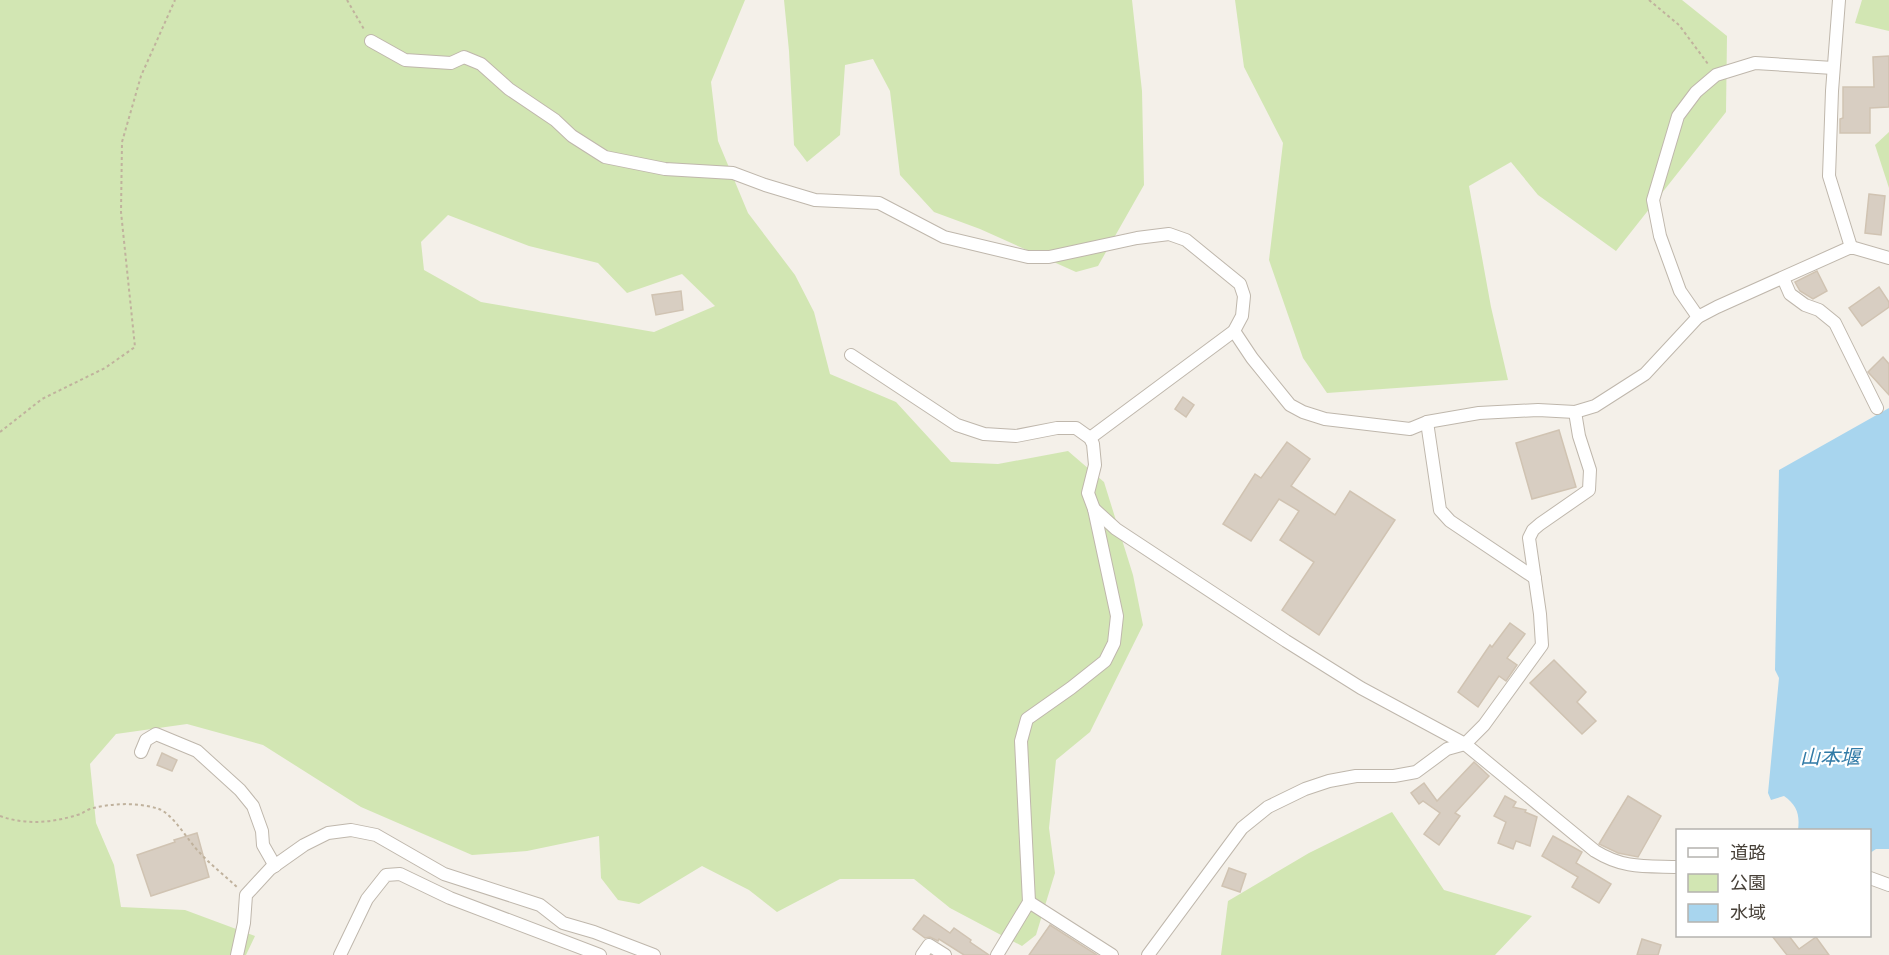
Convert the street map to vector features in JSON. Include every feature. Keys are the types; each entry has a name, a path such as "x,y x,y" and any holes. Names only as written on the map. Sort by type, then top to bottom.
{"street":[{"path":"1839,0 1833,68 1829,176 1851,247"},
{"path":"371,41 405,60 451,63 464,57 481,64 509,89 555,120 572,136 605,157 665,169 733,173 815,200 879,203 944,237 1028,257 1049,256 1137,238 1169,234 1186,240 1240,284 1244,296 1242,316 1234,331 1090,438"},
{"path":"1698,317 1680,291 1660,236 1653,200 1678,116 1696,92 1716,75 1755,63 1833,68"},
{"path":"1234,331 1252,358 1290,405 1325,419 1410,429 1427,422 1479,413 1538,410 1575,412 1595,406 1645,374 1698,317 1717,307 1851,247 1889,258"},
{"path":"1782,278 1790,294 1805,305 1819,310 1835,323 1877,408"},
{"path":"851,355 957,425 984,434 1016,436 1057,428 1076,428 1090,438 1093,444 1095,465 1088,493 1094,509 1118,616 1114,643 1105,661 1027,719 1021,741 1029,902 997,955"},
{"path":"1148,955 1242,828 1268,807 1305,789 1329,781 1356,776 1394,776 1416,772 1446,749 1465,744 1484,725 1542,645 1529,538 1533,530 1589,490 1590,470 1579,436 1575,412"},
{"path":"1427,422 1440,510 1450,521 1535,578"},
{"path":"1094,509 1116,529 1286,641 1361,688 1465,744 1611,861 1634,866 1676,867"},
{"path":"141,752 146,740 156,734 197,751 212,763 253,806 262,831 264,845 275,866"},
{"path":"237,955 246,896 275,866 304,845 328,833 351,830 376,835 444,874 540,905 563,923 654,955"},
{"path":"340,955 367,899 386,875 400,873 450,898 600,955"},
{"path":"1871,879 1889,885"},
{"path":"1029,902 1112,955"},
{"path":"922,955 929,945 945,955"}],"path":[{"path":"0,432 42,399 105,368 135,347 121,212 122,142 141,76 175,0"},
{"path":"347,0 371,41"},
{"path":"1649,0 1679,24 1716,75"},
{"path":"0,816 34,823 78,815 89,809 114,805 134,804 160,809 175,823 198,852 246,896"}],"green space":[{"path":"0,0 745,0 711,82 718,141 748,213 795,275 814,312 830,374 896,402 951,462 998,464 1068,451 1104,482 1133,575 1143,625 1090,732 1056,760 1049,828 1055,873 1036,935 1022,946 950,908 914,879 840,879 777,912 749,890 702,866 639,904 618,900 601,878 599,836 527,851 472,855 361,807 263,745 187,724 116,734 90,764 96,823 114,865 121,907 185,910 255,936 246,955 0,955","holes":["448,215 529,246 598,263 627,293 682,274 715,306 654,332 481,302 424,270 421,242"]},
{"path":"784,0 1132,0 1142,91 1144,185 1098,266 1076,272 980,229 934,212 900,175 890,91 873,59 845,65 840,135 807,162 794,145"},
{"path":"1235,0 1682,0 1727,36 1726,112 1616,251 1538,195 1511,162 1469,186 1491,307 1508,380 1327,393 1303,358 1269,260 1283,143 1244,67"},
{"path":"1862,0 1889,0 1889,31 1855,23"},
{"path":"1889,132 1889,188 1875,145"},
{"path":"1392,812 1444,890 1532,916 1495,955 1221,955 1228,901 1309,853"}],"water":[{"name":"山本堰","path":"1889,408 1889,849 1876,849 1871,852 1871,829 1798,829 1798,815 1792,803 1784,796 1771,800 1768,793 1779,678 1775,670 1779,470"}],"building":[{"path":"1889,56 1889,107 1870,108 1870,133 1840,133 1840,119 1843,118 1843,87 1874,87 1873,57"},
{"path":"1869,194 1885,196 1881,235 1865,233"},
{"path":"1817,271 1827,291 1813,299 1800,291 1795,282"},
{"path":"1879,287 1889,302 1889,307 1862,326 1849,308"},
{"path":"681,291 683,310 656,315 652,295"},
{"path":"1883,357 1889,364 1889,395 1868,372"},
{"path":"1183,397 1194,405 1186,417 1175,409"},
{"path":"1559,430 1576,487 1532,499 1516,443"},
{"path":"1287,442 1310,459 1291,486 1335,515 1350,491 1395,520 1319,635 1282,610 1314,562 1280,540 1299,511 1279,499 1251,541 1223,524 1255,474 1261,478"},
{"path":"1510,623 1525,634 1507,658 1517,665 1506,681 1499,676 1478,707 1458,692 1490,645 1492,647"},
{"path":"1554,660 1586,692 1577,702 1596,721 1582,734 1530,683"},
{"path":"162,753 177,760 172,771 157,765"},
{"path":"1474,762 1489,776 1455,813 1460,816 1439,845 1424,834 1440,813 1423,801 1419,804 1411,793 1424,783 1437,801"},
{"path":"1505,796 1516,802 1513,807 1526,810 1525,812 1537,817 1530,846 1516,841 1513,849 1498,843 1506,822 1494,816"},
{"path":"1628,796 1661,816 1638,857 1618,853 1599,844"},
{"path":"197,833 209,877 151,896 137,855"},
{"path":"1553,836 1582,852 1576,863 1611,884 1599,903 1572,887 1578,877 1542,856"},
{"path":"1229,868 1246,874 1240,892 1222,886"},
{"path":"924,915 950,933 954,928 989,955 964,955 939,939 938,941 930,937 925,938 913,929"},
{"path":"1050,925 1097,955 1029,955"},
{"path":"1773,937 1790,937 1799,949 1816,937 1829,955 1787,955"},
{"path":"1642,939 1661,945 1658,955 1637,955"}]}
